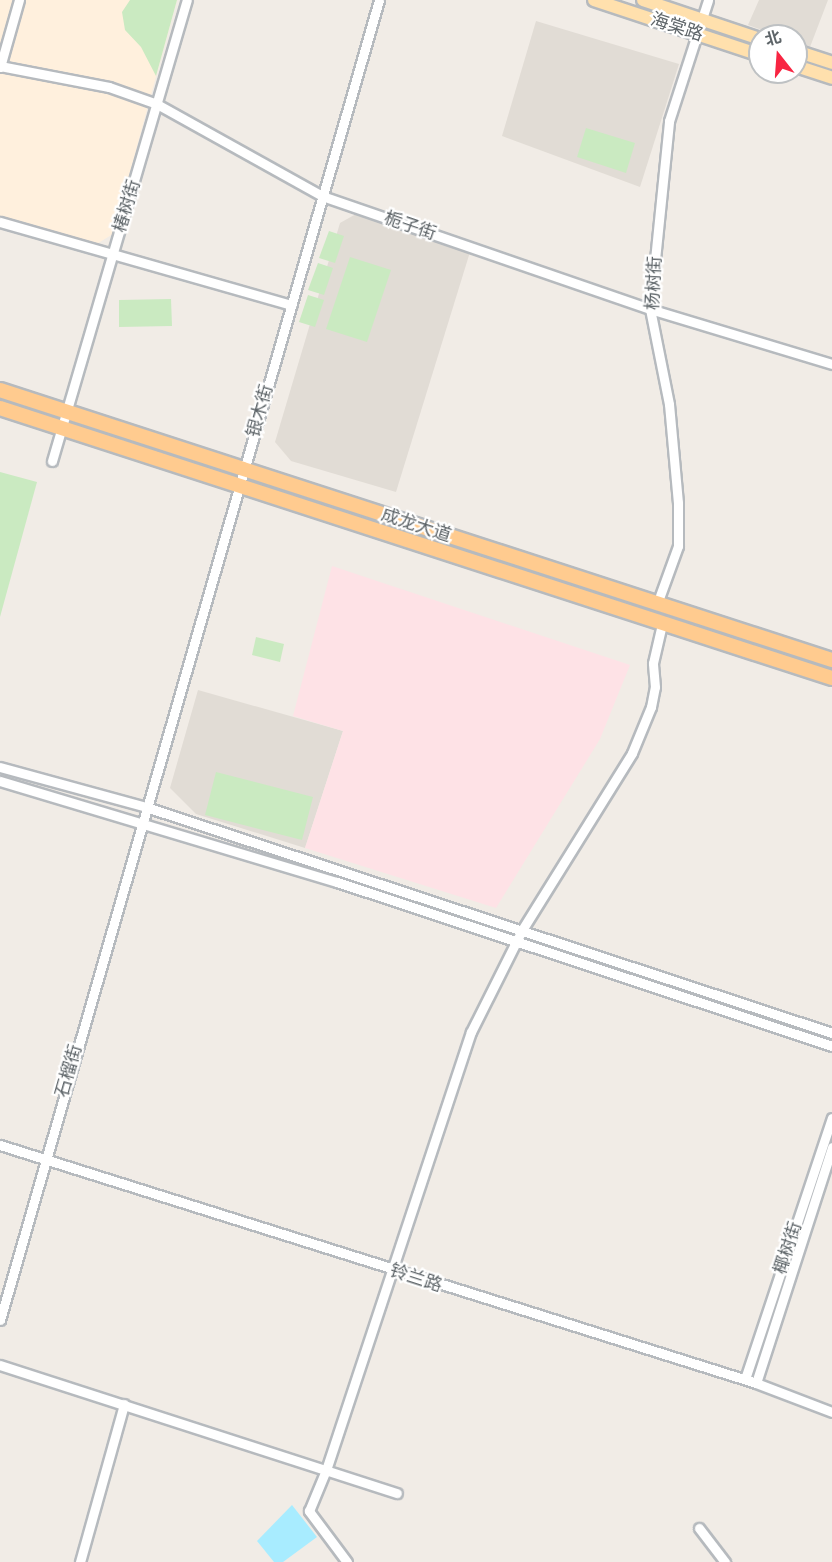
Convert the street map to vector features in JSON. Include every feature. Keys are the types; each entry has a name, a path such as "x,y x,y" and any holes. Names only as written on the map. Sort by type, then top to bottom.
{"highway":[{"name":"成龙大道","path":"0,390 832,660"},
{"name":"成龙大道","path":"0,408 239,484 662,625 832,678"}],"main road":[{"name":"海棠路","path":"594,0 748,51"},
{"name":"海棠路","path":"643,0 748,35"},
{"path":"808,55 832,63"},
{"path":"808,70 832,78"}],"street":[{"path":"0,67 19,0"},
{"name":"椿树街","path":"52,461 187,0"},
{"name":"银木街","path":"141,822 379,0"},
{"name":"杨树街","path":"657,604 678,546 678,503 669,404 650,309 669,121 708,0"},
{"name":"栀子街","path":"0,67 110,87 157,104 322,196 650,309 832,364"},
{"path":"0,222 291,306"},
{"path":"347,1562 309,1511 326,1470 471,1032 522,930 632,753 651,707 655,687 653,663 662,625"},
{"path":"0,767 146,807 832,1033"},
{"path":"0,781 141,822 518,942 832,1046"},
{"name":"石榴街","path":"0,1320 141,822"},
{"name":"椰树街","path":"745,1379 832,1118"},
{"name":"铃兰路","path":"0,1145 745,1379 832,1412"},
{"name":"椰树街","path":"756,1383 832,1148"},
{"path":"0,1365 397,1493"},
{"path":"80,1562 124,1404"},
{"path":"699,1528 725,1562"}],"shaded area":[{"path":"0,0 177,0 113,234 95,245 0,218"},
{"path":"759,0 828,0 810,47 808,46 808,24 748,24"},
{"path":"536,21 679,64 640,187 502,136"},
{"path":"356,214 470,252 396,492 291,461 275,442 340,223"},
{"path":"332,566 630,665 600,739 496,908 305,848 343,731 293,716"},
{"path":"198,690 343,731 305,848 196,814 170,788"}],"green space":[{"path":"130,0 177,0 156,76 141,47 125,30 122,12"},
{"path":"586,128 635,143 626,173 577,157"},
{"path":"329,231 344,236 335,263 319,258"},
{"path":"350,257 391,270 367,342 326,329"},
{"path":"318,263 333,268 324,295 308,290"},
{"path":"308,295 324,300 315,327 299,322"},
{"path":"171,299 172,326 119,327 119,300"},
{"path":"0,472 37,482 0,617"},
{"path":"256,637 284,644 280,662 252,655"},
{"path":"216,772 313,797 302,840 205,815"}],"water":[{"path":"292,1505 317,1537 283,1562 274,1562 257,1541"}]}
